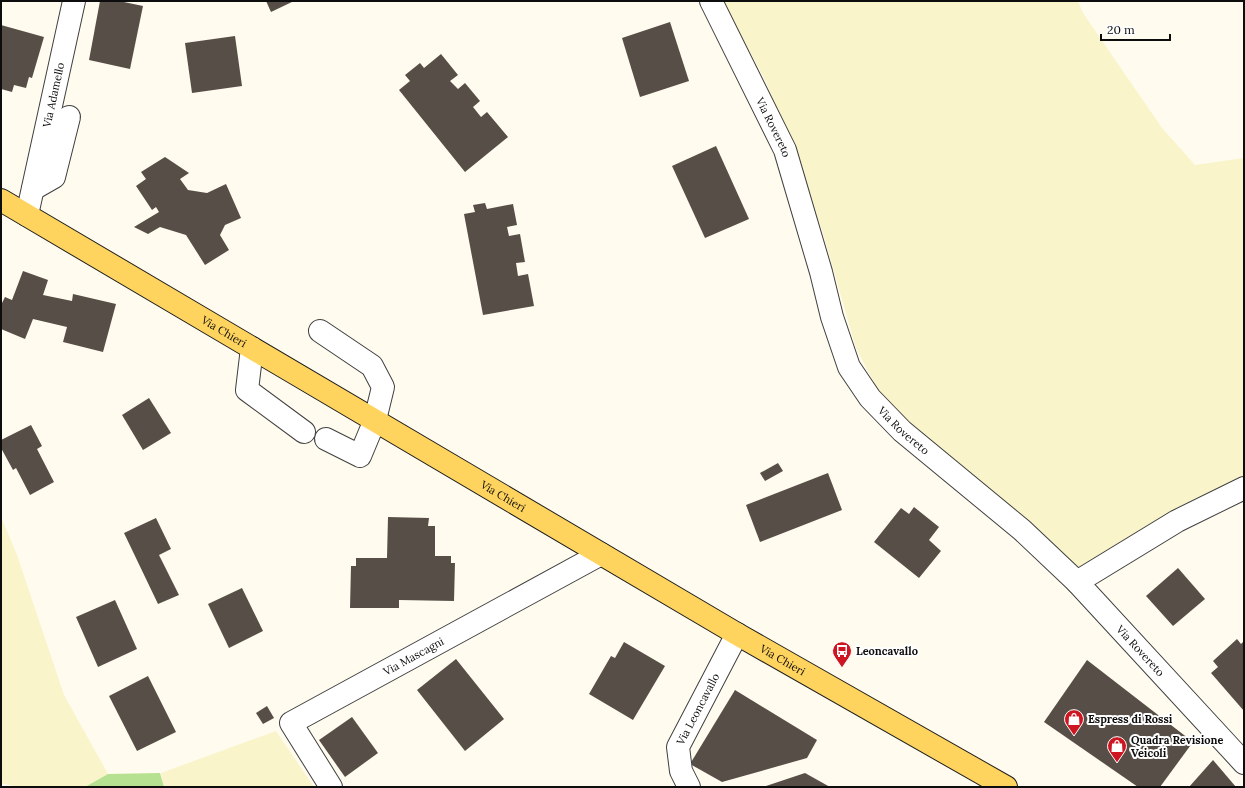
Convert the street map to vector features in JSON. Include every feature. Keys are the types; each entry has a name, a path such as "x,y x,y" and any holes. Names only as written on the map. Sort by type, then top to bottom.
{"main road":[{"name":"Via Chieri","path":"1,201 737,634 1006,787"}],"street":[{"name":"Via Adamello","path":"27,215 74,1"},
{"name":"Via Rovereto","path":"711,1 785,150 821,272 832,317 849,367 870,398 902,431 1022,530 1077,582 1244,763"},
{"name":"Via Adamello","path":"33,189 54,177 69,117"},
{"path":"320,331 372,366 384,387 375,420 360,456 326,439"},
{"path":"252,348 248,390 304,432"},
{"path":"1077,582 1177,521 1244,488"},
{"name":"Via Mascagni","path":"331,787 291,723 602,554"},
{"name":"Via Leoncavallo","path":"689,787 681,770 678,747 737,634"}],"shaded area":[{"path":"723,1 1078,1 1083,13 1162,128 1195,165 1244,158 1244,475 1084,566 1073,566 882,398 856,348 822,230 766,82"},
{"path":"1,517 17,555 64,695 108,774 85,787 18,787 1,783"},
{"path":"276,731 314,787 164,787 161,773"}],"green space":[{"path":"160,773 164,787 85,787 108,774"}],"building":[{"path":"100,1 119,1 143,6 130,69 89,60"},
{"path":"266,1 294,1 271,12"},
{"path":"670,22 689,81 640,97 622,38"},
{"path":"1,25 44,37 32,78 29,77 26,88 14,85 12,92 1,89"},
{"path":"235,36 242,86 192,93 185,43"},
{"path":"441,54 458,75 450,81 458,89 465,83 480,101 473,107 481,117 487,112 508,137 465,172 399,90 410,81 405,75 420,63 424,68"},
{"path":"716,146 749,219 705,238 672,166"},
{"path":"165,157 189,173 180,179 188,190 207,193 226,184 241,218 225,225 220,235 229,250 205,265 186,235 160,227 148,234 134,227 159,212 156,207 152,210 136,186 146,179 141,172"},
{"path":"485,203 487,209 513,204 517,225 507,227 509,236 520,234 525,262 516,263 518,276 528,274 534,306 483,315 464,214 475,212 473,205"},
{"path":"23,271 48,280 43,295 72,301 73,294 116,304 103,352 63,342 67,327 33,319 25,339 1,329 1,305 5,297 12,300"},
{"path":"149,398 171,433 143,450 122,415"},
{"path":"31,425 42,446 37,449 54,482 30,495 16,468 13,470 1,448 1,440"},
{"path":"778,463 783,471 765,481 760,473"},
{"path":"828,473 842,510 760,542 746,505"},
{"path":"914,507 939,527 929,540 941,551 919,578 874,542 901,508 909,514"},
{"path":"388,517 429,518 428,526 435,526 435,556 451,556 451,563 455,563 454,601 399,600 399,608 350,608 351,566 356,566 356,558 387,558"},
{"path":"156,518 171,549 159,555 179,595 158,604 124,533"},
{"path":"1178,568 1205,599 1173,626 1146,596"},
{"path":"242,588 263,631 229,648 208,604"},
{"path":"115,600 137,649 98,667 76,617"},
{"path":"1237,639 1241,644 1244,641 1244,711 1211,673 1218,667 1213,661"},
{"path":"624,642 665,666 633,720 589,694 611,656 615,658"},
{"path":"456,659 504,719 465,751 417,690"},
{"path":"1087,660 1193,742 1160,787 1138,787 1044,722"},
{"path":"148,676 176,732 137,751 109,696"},
{"path":"735,690 817,740 807,758 722,782 690,764"},
{"path":"267,706 274,718 263,724 256,713"},
{"path":"352,717 378,753 345,777 319,740"},
{"path":"1213,760 1236,787 1189,787"},
{"path":"805,773 830,787 763,787"}],"place":[{"name":"Leoncavallo","path":"842,668"},
{"name":"Espress di Rossi","path":"1074,736"},
{"name":"Quadra Revisione Veicoli","path":"1117,763"}]}
